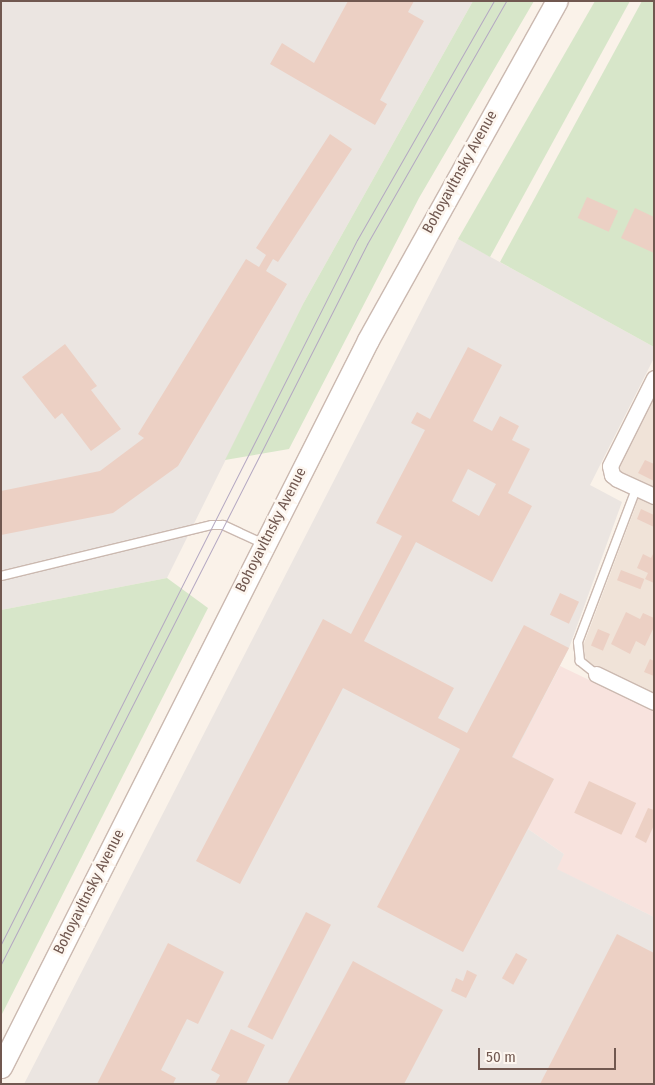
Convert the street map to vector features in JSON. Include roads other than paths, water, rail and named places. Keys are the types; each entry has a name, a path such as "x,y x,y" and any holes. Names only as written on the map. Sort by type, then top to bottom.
{"main road":[{"name":"Bohoyavltnsky Avenue","path":"1,1067 382,314 557,1"}],"street":[{"path":"654,378 610,466 612,475 636,489 654,496"},
{"path":"596,674 654,702"}],"lane":[{"path":"596,674 580,661 578,642 636,489"},
{"path":"1,576 212,525 223,526 264,544"}],"tram line":[{"path":"1,944 357,240 494,1"},
{"path":"1,964 367,244 506,1"}]}
